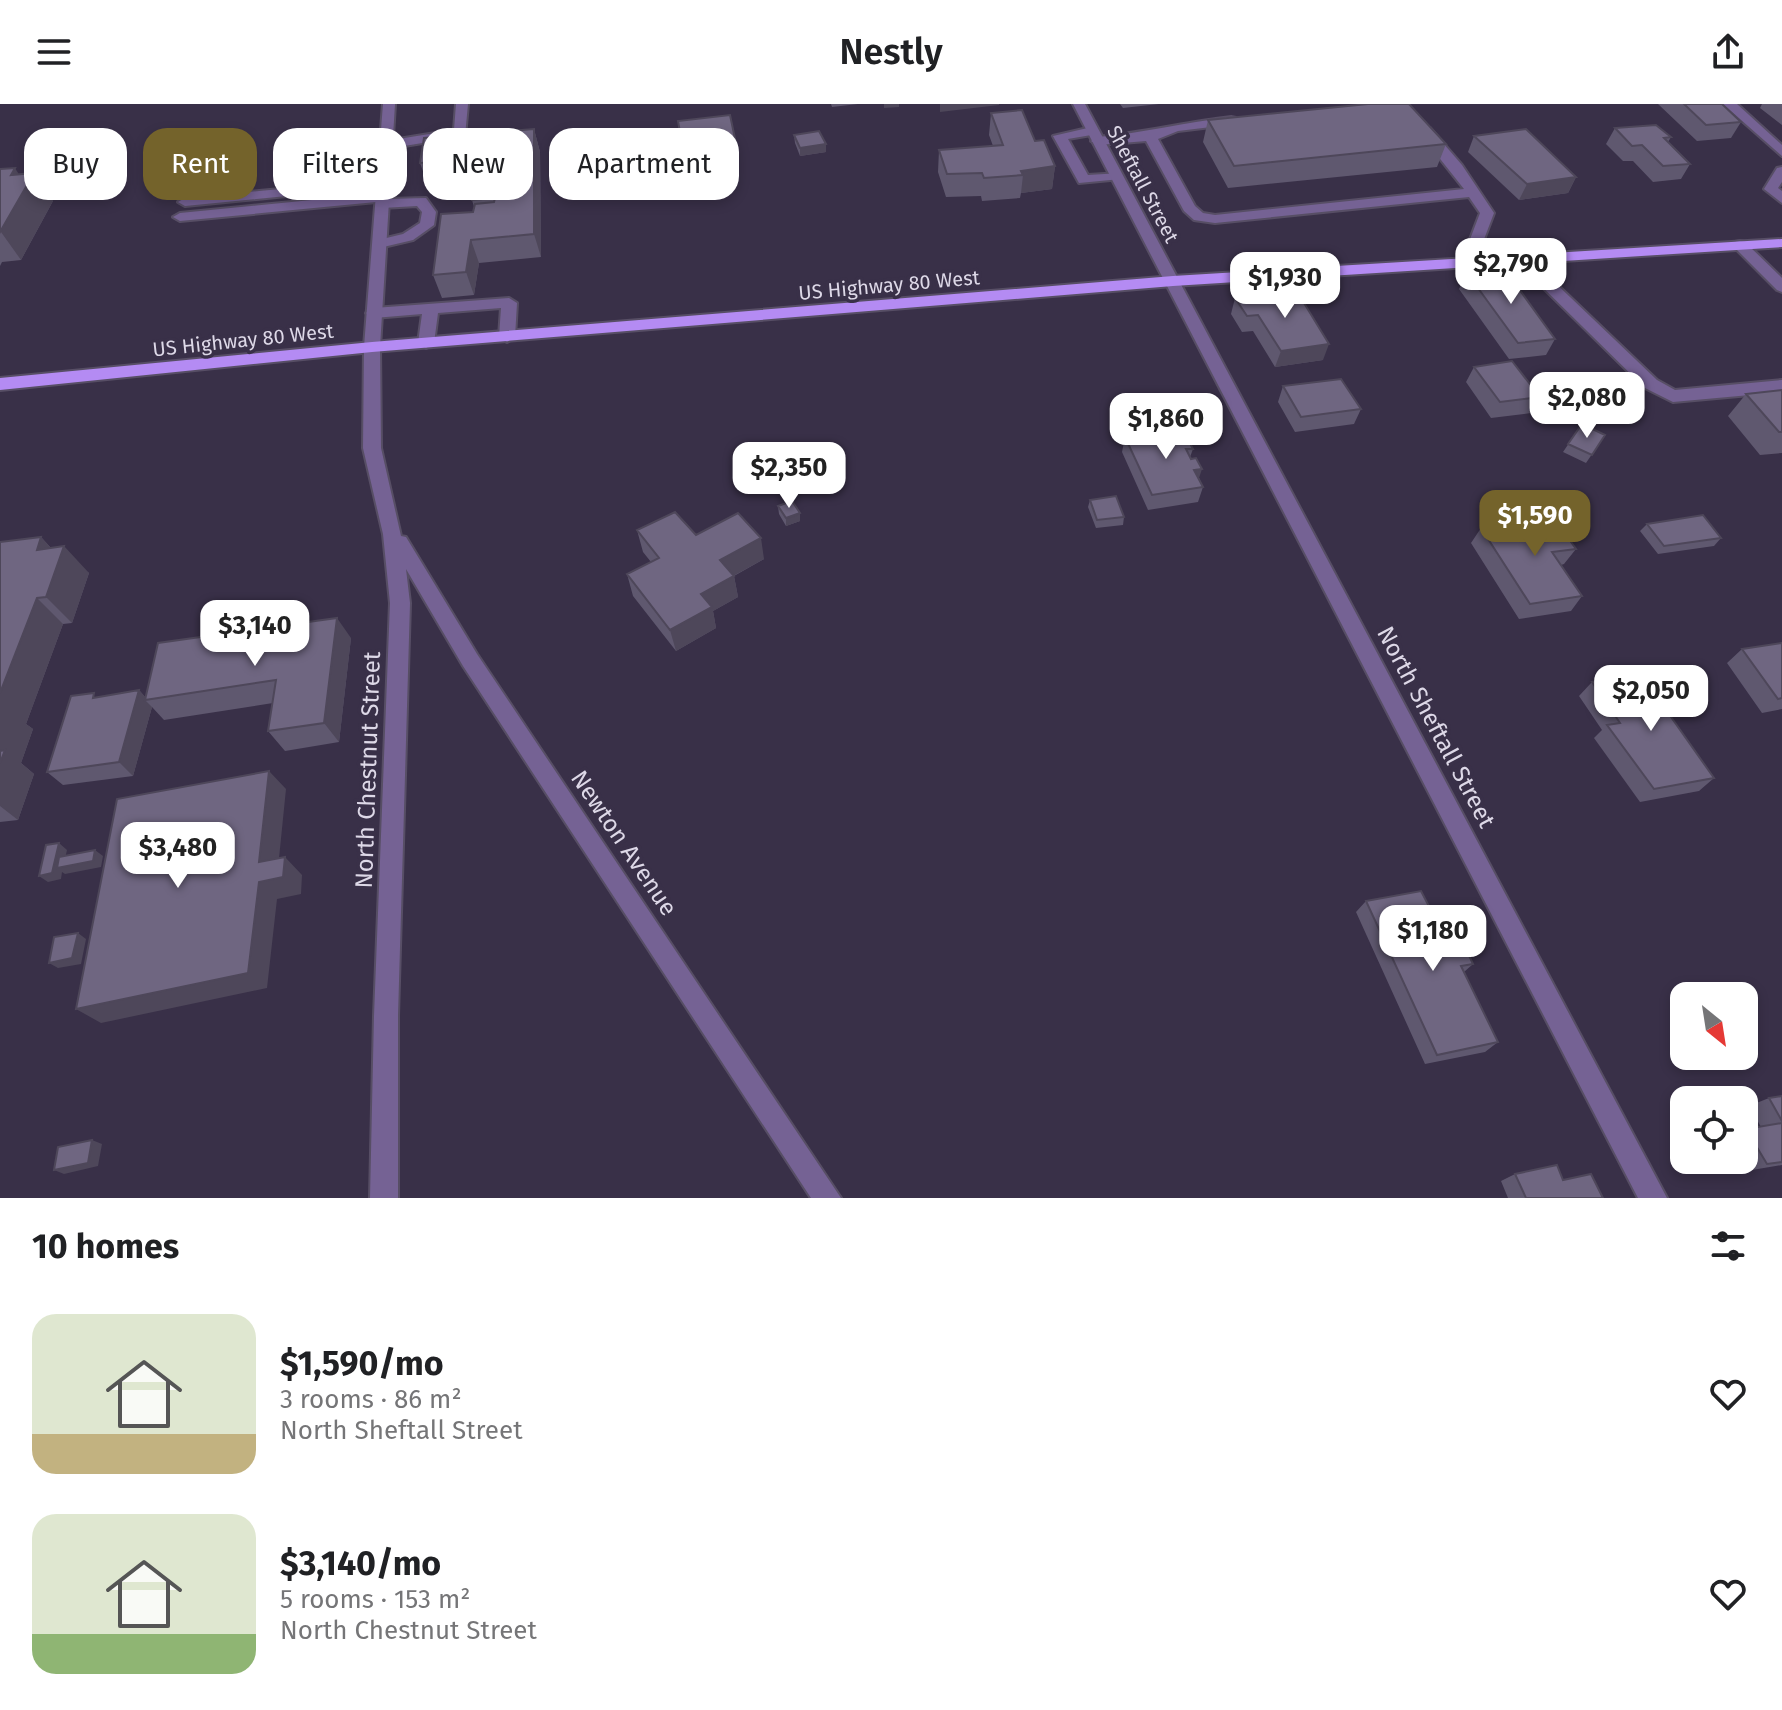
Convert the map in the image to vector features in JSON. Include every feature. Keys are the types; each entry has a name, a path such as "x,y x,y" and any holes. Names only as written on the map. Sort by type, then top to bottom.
{"main road":[{"name":"US Highway 80 West","path":"0,384 372,347 1173,281 1782,243"}],"street":[{"name":"North Chestnut Street","path":"387,128 389,104"},
{"path":"407,142 460,133 462,104"},
{"name":"Sheftall Street","path":"1079,104 1173,281"},
{"path":"1729,104 1782,152"},
{"path":"1116,176 1084,180 1060,136 1150,137 1176,127 1239,120"},
{"path":"1417,122 1474,192 1487,213 1468,263"},
{"path":"1150,137 1189,208 1199,217 1215,219 1474,192"},
{"path":"1782,171 1771,189 1782,199"},
{"path":"185,202 273,199"},
{"path":"379,244 408,237 427,225 429,212 421,201 407,199"},
{"path":"180,217 336,200"},
{"name":"North Chestnut Street","path":"382,200 372,347 372,448 398,579 400,628 392,801 384,1198"},
{"path":"1740,245 1782,287"},
{"path":"1522,259 1651,384 1673,396 1782,386"},
{"name":"North Sheftall Street","path":"1173,281 1653,1198"},
{"path":"374,313 509,303 507,337"},
{"path":"426,343 431,309"},
{"name":"Newton Avenue","path":"387,513 412,570 827,1198"}],"building":[{"path":"1368,104 1409,104 1446,144 1234,166 1208,120"},
{"path":"1684,104 1722,104 1741,122 1706,125"},
{"path":"1022,110 1035,141 1044,140 1055,166 1021,171 1023,175 984,178 982,173 947,174 939,150 1003,145 991,113"},
{"path":"730,115 733,128 679,128 678,121"},
{"path":"1656,125 1671,137 1664,138 1690,164 1663,166 1642,145 1632,146 1615,128"},
{"path":"533,129 534,234 471,240 466,272 433,275 441,214 473,212 475,204 494,200 533,200"},
{"path":"1526,129 1576,177 1527,184 1474,136"},
{"path":"819,131 826,144 800,148 794,135"},
{"path":"15,168 11,175 24,174 24,190 0,232 0,169"},
{"path":"1506,271 1555,339 1518,343 1467,273"},
{"path":"1295,294 1329,344 1281,351 1258,315 1247,316 1235,298"},
{"path":"1512,361 1540,397 1500,402 1474,367"},
{"path":"1341,379 1361,409 1301,417 1283,386"},
{"path":"1782,390 1782,432 1779,432 1746,394"},
{"path":"1582,424 1605,435 1592,455 1568,444"},
{"path":"1182,428 1193,449 1186,449 1202,469 1194,470 1203,487 1152,495 1125,437"},
{"path":"1116,496 1124,517 1097,520 1090,500"},
{"path":"792,501 800,513 786,518 778,506"},
{"path":"675,512 696,535 738,513 761,538 720,560 734,576 701,594 712,607 670,630 627,574 659,558 637,530"},
{"path":"1703,515 1721,538 1664,546 1647,524"},
{"path":"1554,518 1576,549 1552,552 1582,596 1530,604 1481,528"},
{"path":"41,537 37,550 64,546 46,597 37,598 0,693 0,542"},
{"path":"337,618 324,723 268,731 276,680 145,700 158,643"},
{"path":"1782,643 1782,698 1778,699 1742,649"},
{"path":"1640,673 1714,778 1654,789 1607,725 1620,723 1592,682"},
{"path":"139,690 119,762 47,772 71,696 94,693 93,698"},
{"path":"269,771 259,862 285,857 283,877 259,882 248,973 76,1009 117,799"},
{"path":"59,843 52,873 39,876 46,845"},
{"path":"95,850 93,861 57,868 59,857"},
{"path":"1421,891 1445,937 1459,934 1473,964 1461,966 1498,1042 1437,1055 1366,901"},
{"path":"78,933 72,958 49,963 54,937"},
{"path":"1782,1096 1782,1121 1769,1098"},
{"path":"1782,1123 1782,1162 1767,1164 1758,1149 1758,1127"},
{"path":"92,1140 88,1163 54,1170 58,1147"},
{"path":"1557,1165 1563,1180 1591,1174 1603,1198 1526,1198 1515,1174"}]}
